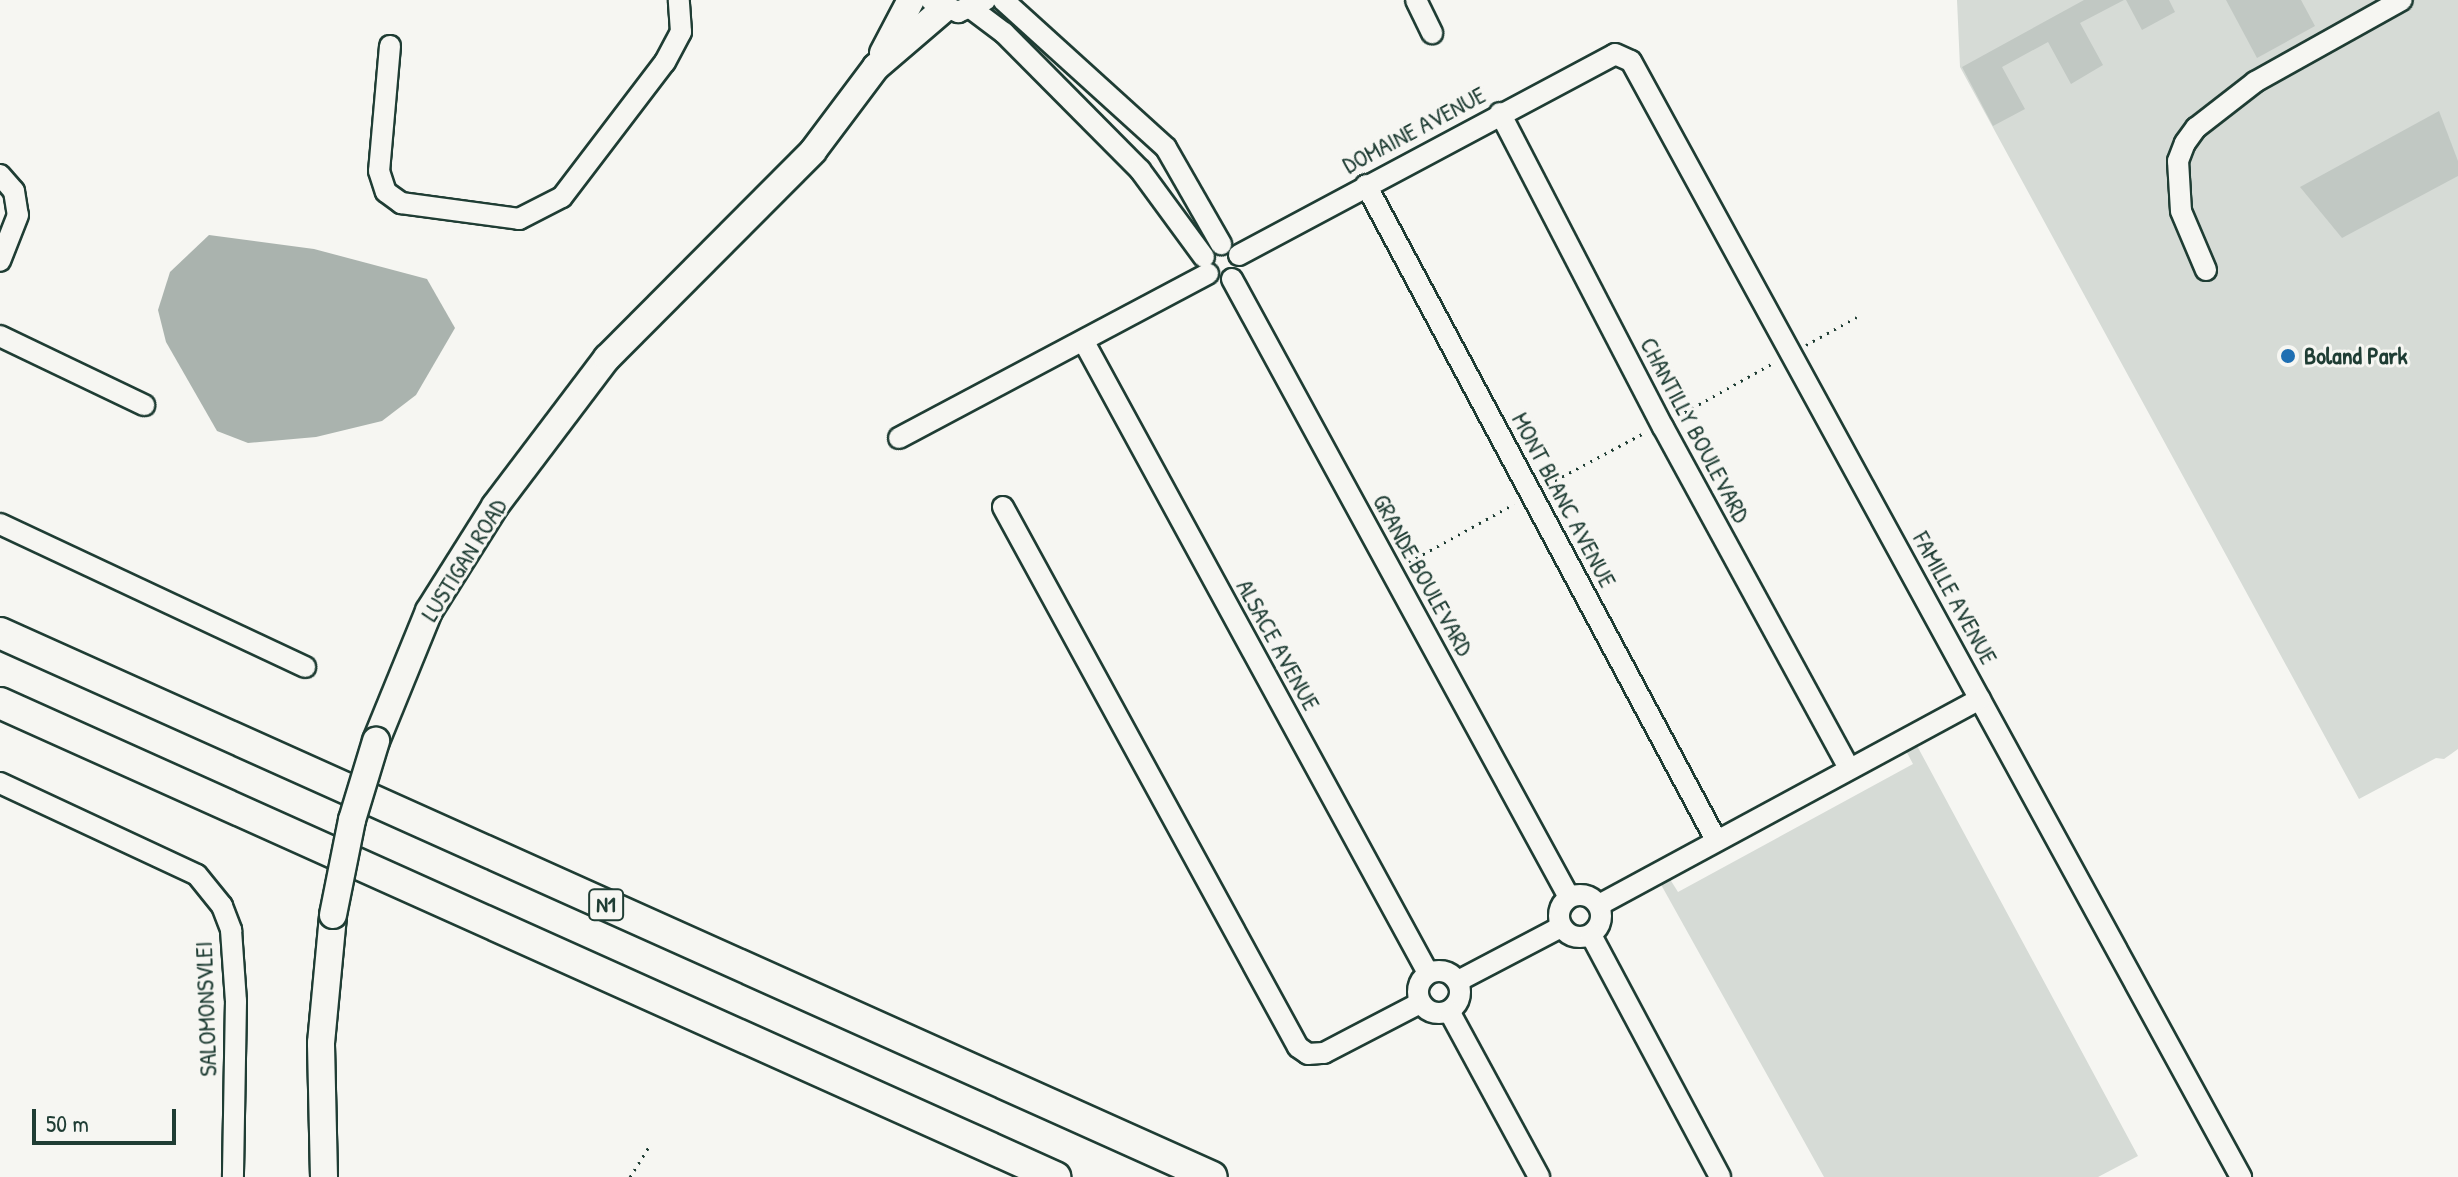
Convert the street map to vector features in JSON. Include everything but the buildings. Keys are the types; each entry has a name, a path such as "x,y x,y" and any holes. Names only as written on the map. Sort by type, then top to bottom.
{"highway":[{"name":"N1","path":"0,633 1212,1177"},
{"path":"0,703 1055,1177"}],"main road":[{"name":"LUSTIGAN ROAD","path":"876,67 911,0"},
{"name":"LUSTIGAN ROAD","path":"324,1177 321,1043 333,915 352,820 376,741 429,611 510,485 607,358 813,151 876,67 938,4"}],"street":[{"path":"390,46 379,171 386,192 401,203 519,219 562,197 665,62 681,32 679,0"},
{"path":"938,4 978,4 1145,175 1206,266 1224,281 1232,279 1240,270 1239,255 1221,244 1170,154 1127,110 1003,0"},
{"path":"1416,0 1432,33"},
{"path":"2206,270 2181,211 2177,185 2178,161 2190,136 2255,82 2402,0"},
{"name":"DOMAINE AVENUE","path":"1239,255 1615,54"},
{"name":"FAMILLE AVENUE","path":"1615,54 1637,67 2241,1177"},
{"path":"1105,132 1127,110"},
{"name":"CHANTILLY BOULEVARD","path":"1500,113 1661,425 1849,768"},
{"path":"1145,175 1170,154"},
{"path":"0,175 14,191 18,215 0,261"},
{"name":"MONT BLANC AVENUE","path":"1366,185 1716,840"},
{"path":"899,438 1084,342 1206,266 1221,244"},
{"name":"GRANDE BOULEVARD","path":"1232,279 1569,897"},
{"path":"0,336 144,405"},
{"name":"ALSACE AVENUE","path":"1084,342 1428,973"},
{"path":"1003,507 1298,1047 1308,1054 1324,1053 1420,1003"},
{"path":"0,524 305,667"},
{"path":"1599,905 1980,699"},
{"name":"SALOMONSVLEI","path":"0,783 197,875 222,906 231,930 236,1001 233,1177"},
{"path":"1569,897 1591,897 1599,905 1599,927 1591,935 1580,938 1561,927 1561,905 1569,897"},
{"path":"1458,981 1561,927"},
{"path":"1591,935 1720,1177"},
{"path":"1439,970 1458,981 1460,992 1449,1011 1438,1014 1420,1003 1417,992 1428,973 1439,970"},
{"path":"1449,1011 1539,1177"}],"path":[{"path":"1391,571 1857,317"},
{"path":"630,1177 649,1146"}],"shaded area":[{"name":"Boland Park","path":"1957,0 2458,0 2458,749 2444,759 2436,758 2359,799 1960,67"},
{"path":"209,235 314,249 427,279 455,328 416,395 382,421 316,437 248,443 217,431 166,342 158,310 170,272"},
{"path":"1915,742 2138,1156 2098,1177 1824,1177 1659,881 1668,876 1678,892 1913,764 1904,747"}],"place":[{"name":"Boland Park","path":"2288,356"}]}
